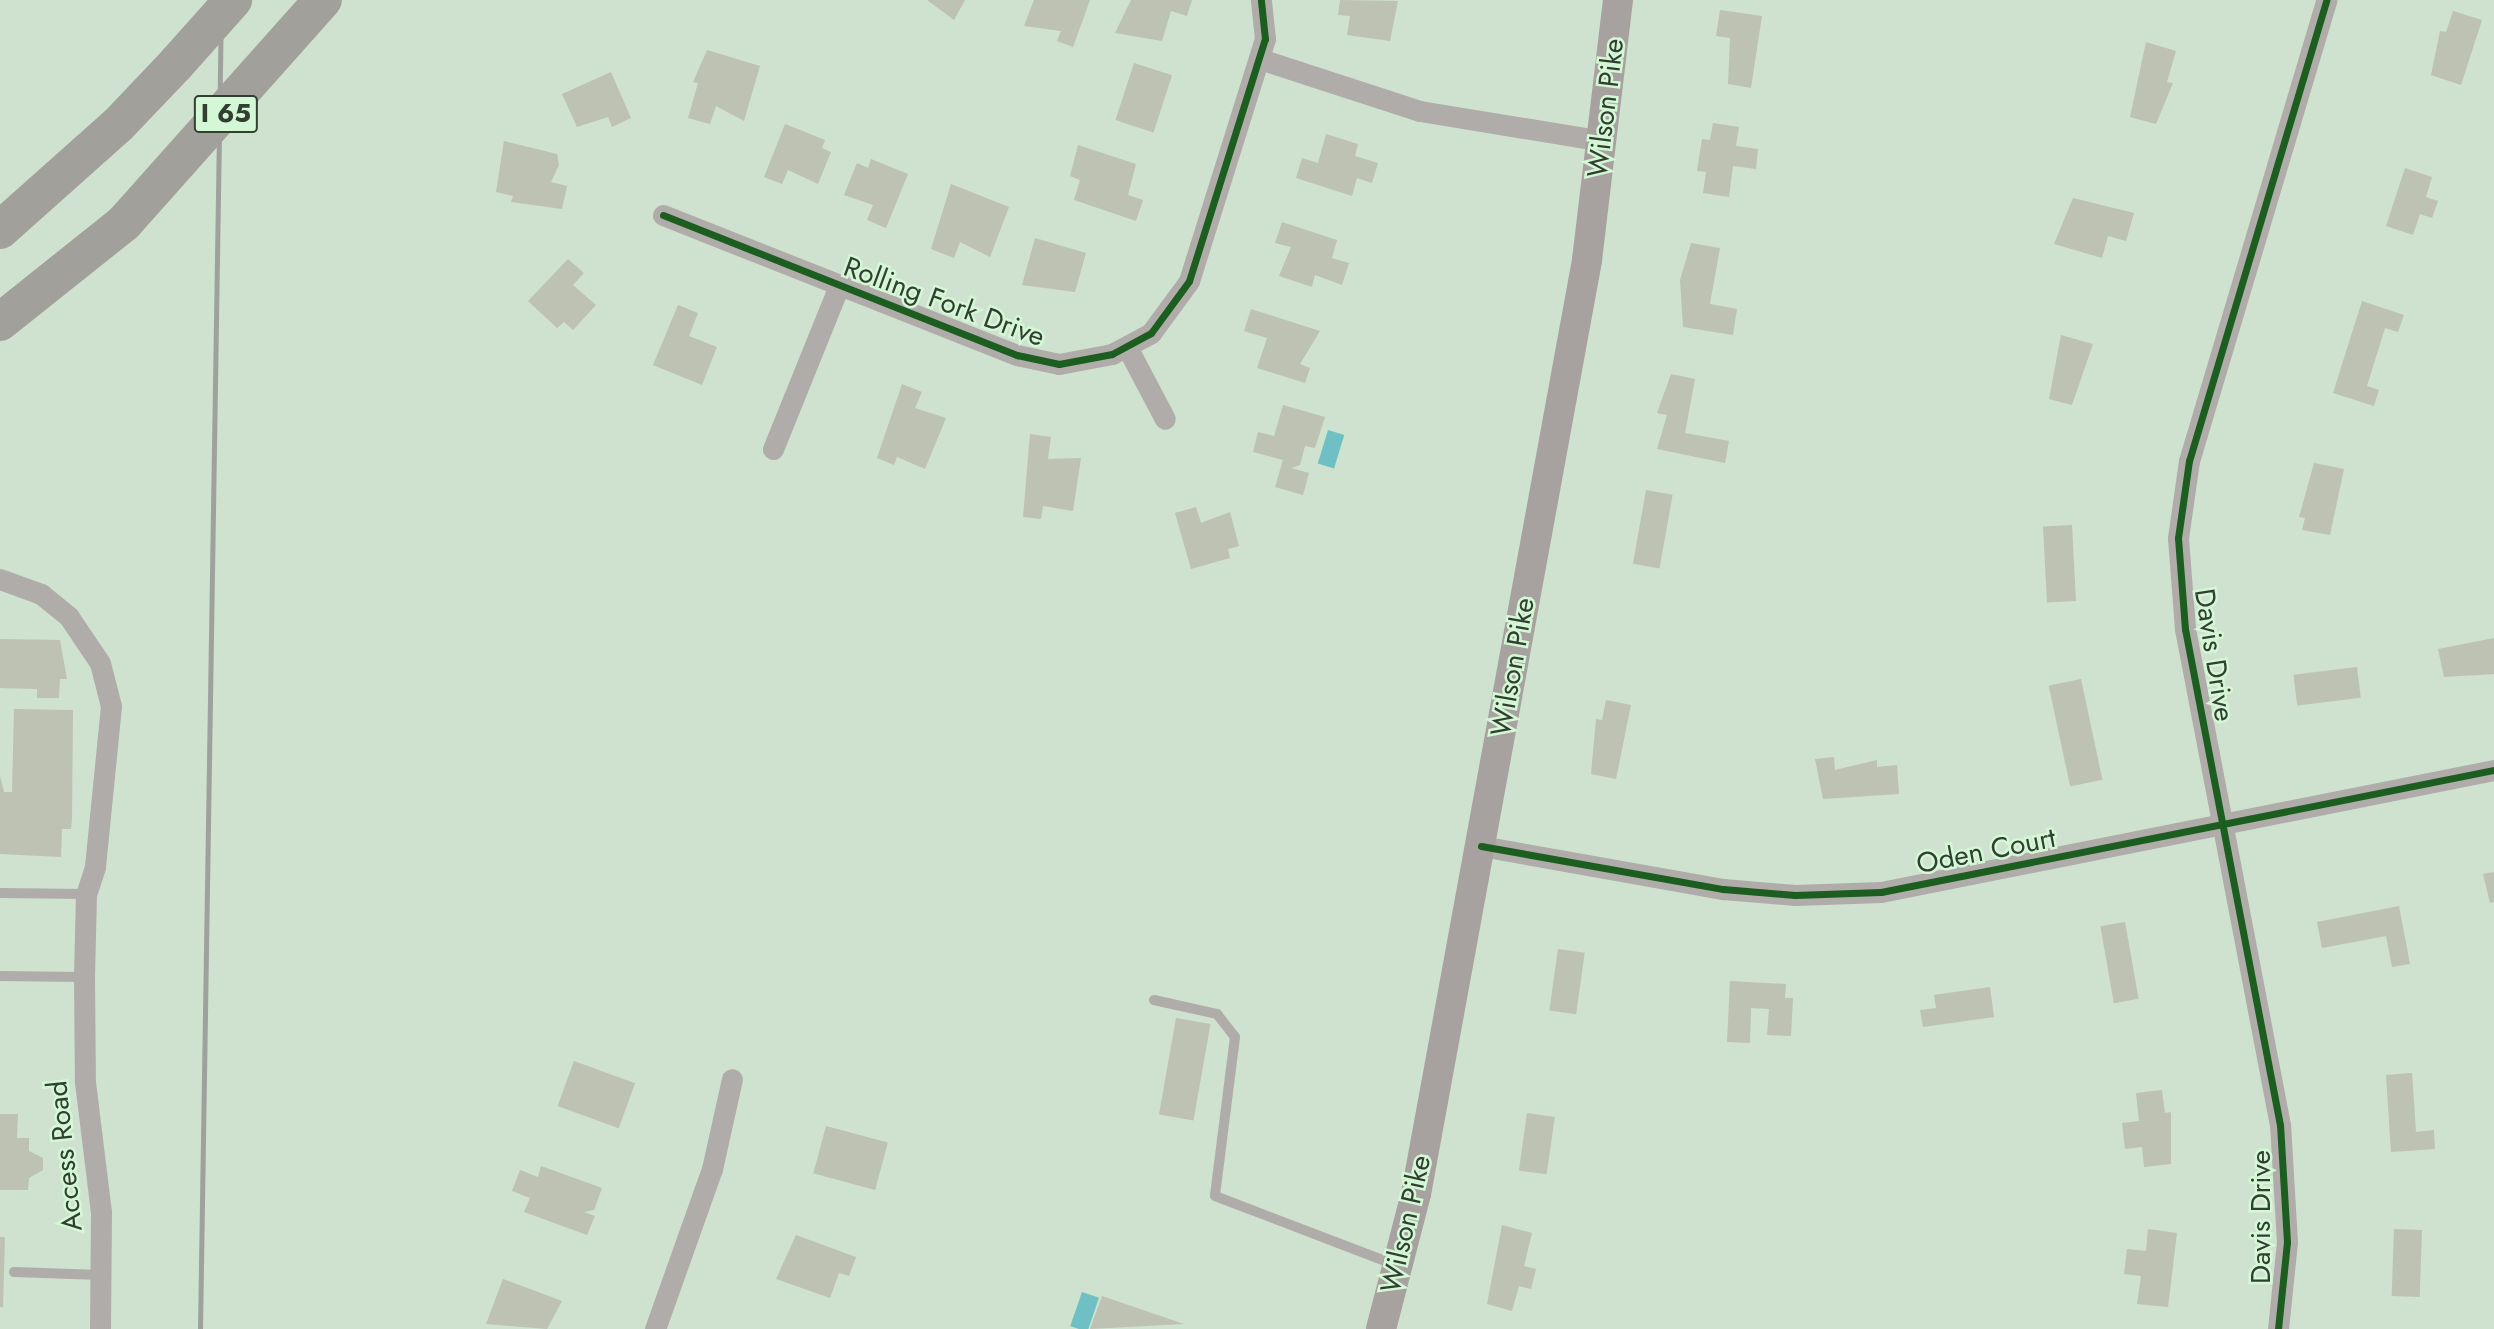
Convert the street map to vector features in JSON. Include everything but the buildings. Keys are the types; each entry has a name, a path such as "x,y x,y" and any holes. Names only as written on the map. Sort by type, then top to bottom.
{"highway":[{"name":"I 65","path":"0,230 118,125 233,0"},
{"name":"I 65","path":"0,322 124,223 323,0"}],"main road":[{"name":"Wilson Pike","path":"1381,1329 1398,1266 1481,846 1603,141 1618,0"}],"street":[{"name":"Rolling Fork Drive","path":"663,215 839,286 1040,362 1079,362 1127,347 1162,323 1189,281 1260,59 1267,24 1261,0"},
{"name":"Davis Drive","path":"2278,1329 2287,1242 2280,1125 2185,629 2179,535 2189,461 2326,0"},
{"path":"1260,59 1420,111 1603,141"},
{"path":"773,449 839,286"},
{"path":"1127,347 1165,419"},
{"name":"Access Road","path":"0,579 60,608 86,638 105,679 110,735 86,894 84,977 101,1275 100,1329"},
{"name":"Oden Court","path":"1481,846 1617,873 1795,895 1946,881 2494,771"},
{"path":"655,1329 712,1169 732,1079"}],"lane":[{"path":"0,893 86,894"},
{"path":"0,976 84,977"},
{"path":"1154,1000 1217,1014 1235,1037 1214,1196 1398,1266"},
{"path":"15,1272 101,1275"}],"water":[{"path":"1328,430 1344,435 1334,468 1318,463"},
{"path":"1082,1292 1099,1298 1088,1329 1070,1326"}],"railway":[{"path":"200,1329 221,0"}],"cycle path":[{"path":"663,215 1017,355 1059,364 1112,354 1151,333 1189,281 1265,39 1261,0"},
{"path":"2278,1329 2287,1242 2280,1125 2185,629 2178,538 2189,461 2326,0"},
{"path":"1481,846 1723,889 1795,895 1881,892 2494,770"}]}
